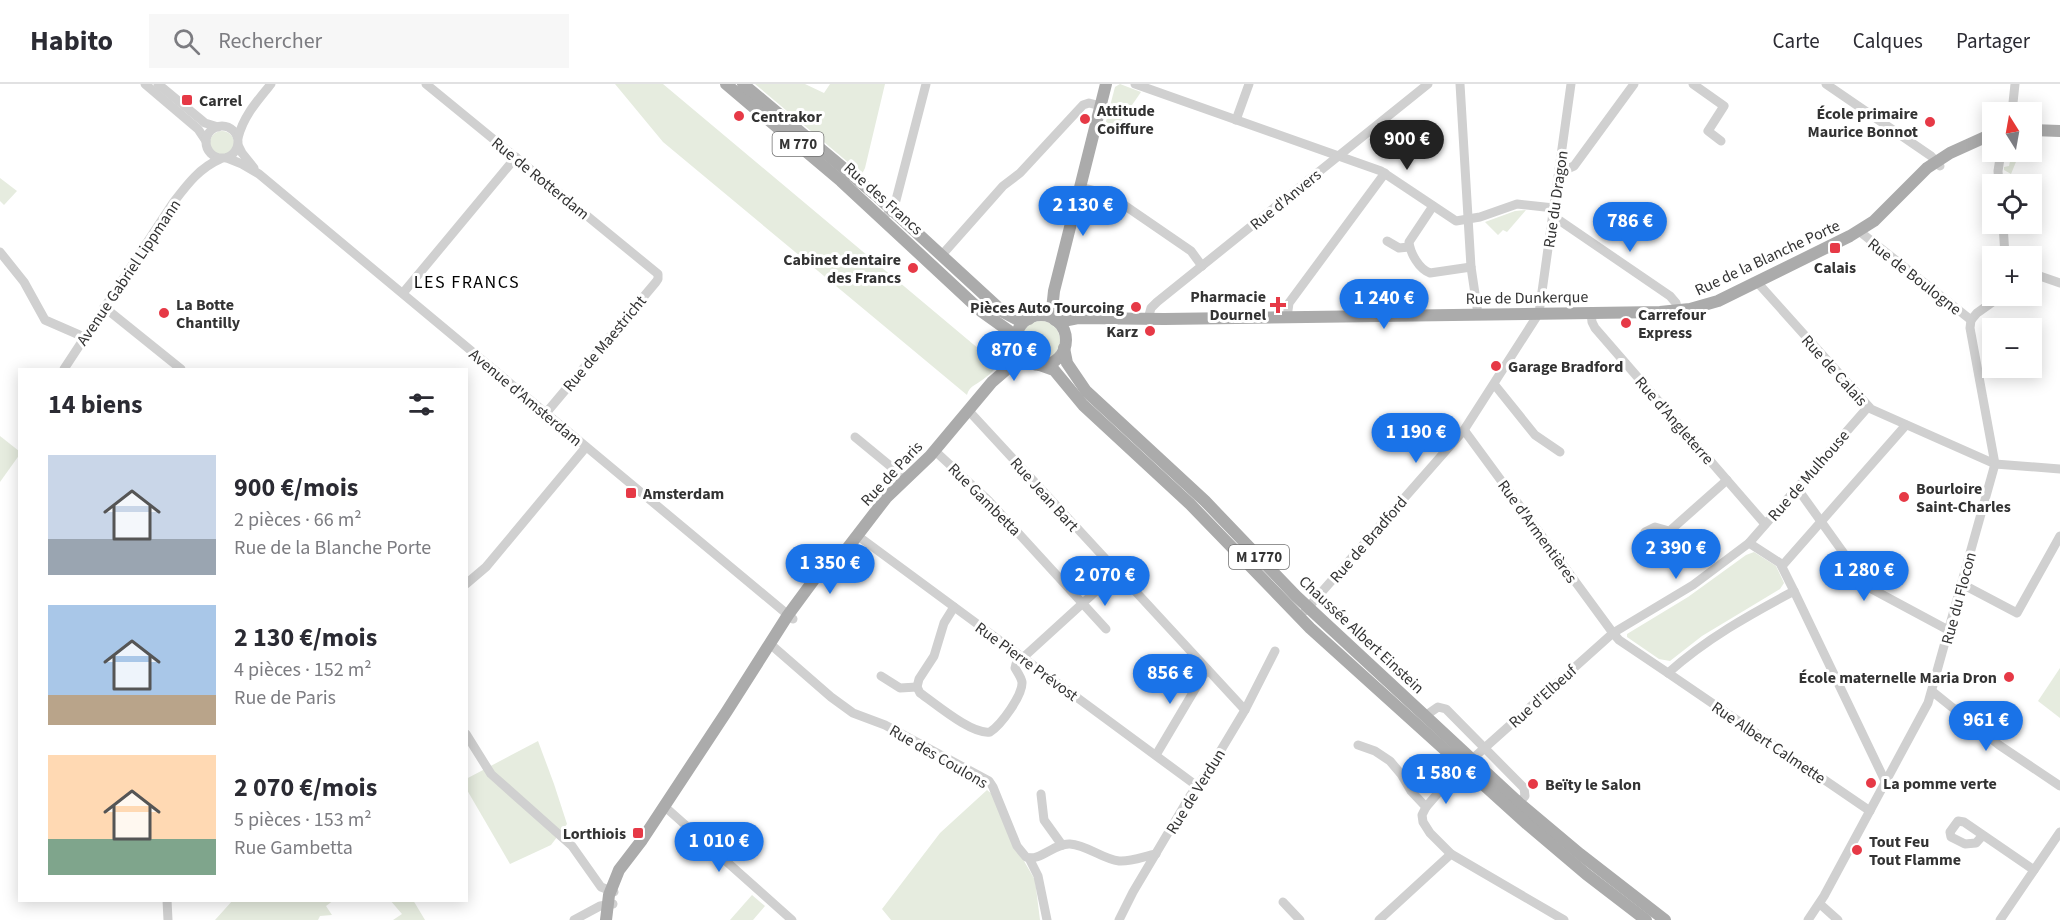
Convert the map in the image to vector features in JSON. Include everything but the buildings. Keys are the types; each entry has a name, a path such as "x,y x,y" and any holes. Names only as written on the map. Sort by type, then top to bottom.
{"main road":[{"name":"Rue des Francs","path":"726,84 841,181 941,256 1003,312 1018,320 1031,318"},
{"name":"Rue des Francs","path":"743,84 887,214 981,311 1009,331 1017,343"},
{"path":"1065,342 1051,307 1106,84"},
{"path":"2042,124 2060,125"},
{"path":"2042,130 2060,131"},
{"name":"Rue de la Blanche Porte","path":"1678,311 1709,305 1859,231 1879,216 1919,174 1982,140"},
{"name":"Rue de la Blanche Porte","path":"1938,164 1982,144"},
{"path":"1054,291 1045,307 1020,327 1017,343 1022,356 1036,364 1055,361 1070,326 1088,319"},
{"name":"Rue de Dunkerque","path":"1057,321 1077,318 1148,319 1678,311"},
{"path":"1031,318 1045,316 1057,321"},
{"name":"Chaussée Albert Einstein","path":"1065,342 1067,363 1091,396 1205,501 1308,607 1425,716 1467,763 1557,850 1646,920"},
{"name":"Rue de Paris","path":"611,898 620,870 820,573 843,554 886,498 934,451 992,382 1017,343"},
{"name":"Rue de Paris","path":"992,382 1014,363 1036,364"},
{"name":"Chaussée Albert Einstein","path":"1036,364 1051,368 1057,373 1078,400 1190,504 1299,618 1436,741 1519,803 1665,920"},
{"path":"606,920 611,898"},
{"path":"611,898 613,920"}],"street":[{"path":"145,84 198,129 212,155 223,158 234,154 242,125 256,102"},
{"path":"158,84 205,123 233,130 238,142"},
{"path":"206,144 210,131 236,121 271,84"},
{"name":"Rue de Rotterdam","path":"426,84 656,272"},
{"path":"887,214 896,200 926,84"},
{"path":"1136,84 1385,173 1454,220 1469,220"},
{"path":"1236,120 1249,84"},
{"name":"Rue d'Anvers","path":"1148,319 1149,311 1154,305 1428,84"},
{"path":"1460,84 1471,267 1478,314"},
{"name":"Rue du Dragon","path":"1539,313 1571,84"},
{"path":"1559,169 1571,168 1578,161 1634,84"},
{"path":"1693,84 1724,106 1708,131 1721,141"},
{"path":"1826,84 1923,150 1938,164"},
{"path":"2008,102 2010,84"},
{"path":"2013,102 2015,84"},
{"path":"941,256 1003,186 1020,173 1083,105 1089,103 1101,106"},
{"name":"Avenue d'Amsterdam","path":"238,142 243,155 260,174 791,617"},
{"name":"Avenue Gabriel Lippmann","path":"65,368 155,228 193,177 203,160 206,144"},
{"path":"403,293 516,157"},
{"name":"Avenue Gabriel Lippmann","path":"193,177 207,165 223,158"},
{"name":"Avenue d'Amsterdam","path":"223,158 242,164 260,174"},
{"path":"1287,317 1289,303 1385,173"},
{"path":"1080,187 1108,194 1191,250 1202,266"},
{"name":"Rue de la Blanche Porte","path":"1469,220 1518,204 1554,212 1670,296 1676,303 1678,311"},
{"path":"1433,206 1409,240 1409,247 1422,269 1427,272 1471,267"},
{"name":"Rue de Boulogne","path":"1859,231 1971,320"},
{"path":"1387,241 1399,248 1409,247"},
{"path":"0,252 24,282 45,320 84,337"},
{"name":"Rue de Maestricht","path":"546,413 656,282 658,276 656,272"},
{"path":"2042,277 2060,283"},
{"name":"Rue de Calais","path":"1757,282 1868,407 1995,464 2060,469"},
{"path":"1971,320 1987,306"},
{"path":"104,307 180,368"},
{"name":"Rue d'Angleterre","path":"1591,312 1595,328 1765,524"},
{"name":"Rue de Bradford","path":"1299,618 1464,430 1539,313"},
{"name":"Rue du Flocon","path":"1808,920 1820,904 1933,692 1950,631 1995,464 1970,328 1971,320"},
{"path":"1494,384 1532,431 1560,452"},
{"name":"Rue de Mulhouse","path":"1613,633 1693,585 1749,543 1868,407"},
{"name":"Rue Jean Bart","path":"968,410 1245,710"},
{"path":"1782,566 1906,425"},
{"name":"Rue d'Armentières","path":"1464,430 1613,633 1668,673"},
{"path":"855,437 906,480"},
{"path":"468,583 481,573 586,447"},
{"name":"Rue Gambetta","path":"934,451 988,500 1106,629"},
{"path":"1669,531 1727,480"},
{"path":"1797,488 1871,590 1950,631"},
{"name":"Rue Pierre Prévost","path":"858,536 1197,786"},
{"path":"1962,584 2017,613 2060,536"},
{"path":"1749,543 1778,560 1782,566 1886,783"},
{"path":"954,607 944,623 938,649 919,679 917,687 920,693 967,725 982,732 990,732 999,724 1021,692 1021,680 1015,667 1022,658 1117,572"},
{"path":"1668,673 1716,635 1794,591"},
{"name":"Rue d'Elbeuf","path":"1426,807 1467,763 1613,633"},
{"name":"Rue des Coulons","path":"772,646 853,713 885,725 988,782 993,787 1017,846 1029,858 1038,876 1047,920"},
{"name":"Rue de Verdun","path":"1119,920 1156,854 1245,710 1275,651"},
{"path":"1156,755 1207,669"},
{"name":"Rue Albert Calmette","path":"1668,673 1870,811"},
{"path":"881,676 900,688 917,687"},
{"path":"1933,692 2002,747 2060,786"},
{"path":"1425,716 1438,707 1446,709 1524,788 1525,796 1519,803"},
{"path":"468,737 493,776 572,846 611,898 574,920"},
{"path":"1358,745 1375,751 1390,761 1411,791 1426,807 1422,815 1425,825 1451,854 1564,920"},
{"path":"1041,794 1046,824 1062,845"},
{"path":"664,806 792,920"},
{"path":"2000,920 2060,832"},
{"path":"1983,835 2034,870"},
{"path":"1029,858 1062,845 1077,846 1118,861 1156,854"},
{"path":"1379,920 1451,854"},
{"path":"167,902 168,920"},
{"path":"1283,902 1300,920"},
{"path":"1820,904 1838,920"}],"shaded area":[{"path":"615,84 663,84 998,365 972,387 967,395 663,142"},
{"path":"755,84 805,84 824,93 830,84 885,84 862,174"},
{"path":"1120,84 1141,92 1112,134 1104,129 1115,87"},
{"path":"222,131 227,132 233,138 233,148 227,154 222,155 217,154 211,148 210,143 211,138 217,132"},
{"path":"2010,162 2016,162 2011,174 2004,170 2004,167 2009,166"},
{"path":"0,178 17,191 4,205 0,201"},
{"path":"1526,210 1507,232 1503,230 1498,235 1485,222 1515,211"},
{"path":"1041,321 1055,326 1060,340 1055,354 1041,359 1027,354 1022,340 1027,326"},
{"path":"0,436 18,450 18,457 0,482"},
{"path":"1754,552 1776,566 1784,583 1780,589 1702,636 1670,661 1659,659 1627,637 1627,634 1688,597 1746,555"},
{"path":"2060,668 2060,718 2038,701"},
{"path":"538,741 567,824 551,845 510,864 468,792 468,778"},
{"path":"987,790 992,794 1035,880 1040,920 891,920 882,909 940,833"},
{"path":"752,895 765,906 753,920 730,920"},
{"path":"231,902 331,902 326,906 332,915 320,916 318,920 215,920"},
{"path":"392,902 414,902 425,920 393,920 402,914"}],"place":[{"name":"Carrel","path":"187,100"},
{"name":"Centrakor","path":"739,116"},
{"name":"Attitude Coiffure","path":"1085,119"},
{"name":"École primaire Maurice Bonnot","path":"1930,122"},
{"name":"Calais","path":"1835,248"},
{"name":"Cabinet dentaire des Francs","path":"913,268"},
{"name":"Pharmacie Dournel","path":"1278,305"},
{"name":"Pièces Auto Tourcoing","path":"1136,307"},
{"name":"La Botte Chantilly","path":"164,313"},
{"name":"Carrefour Express","path":"1626,323"},
{"name":"Karz","path":"1150,331"},
{"name":"Garage Bradford","path":"1496,366"},
{"name":"Amsterdam","path":"631,493"},
{"name":"Bourloire Saint-Charles","path":"1904,497"},
{"name":"École maternelle Maria Dron","path":"2009,677"},
{"name":"La pomme verte","path":"1871,783"},
{"name":"Beïty le Salon","path":"1533,784"},
{"name":"Lorthiois","path":"638,833"},
{"name":"Tout Feu Tout Flamme","path":"1857,850"}],"district":[{"name":"LES FRANCS","path":"467,282"}]}
